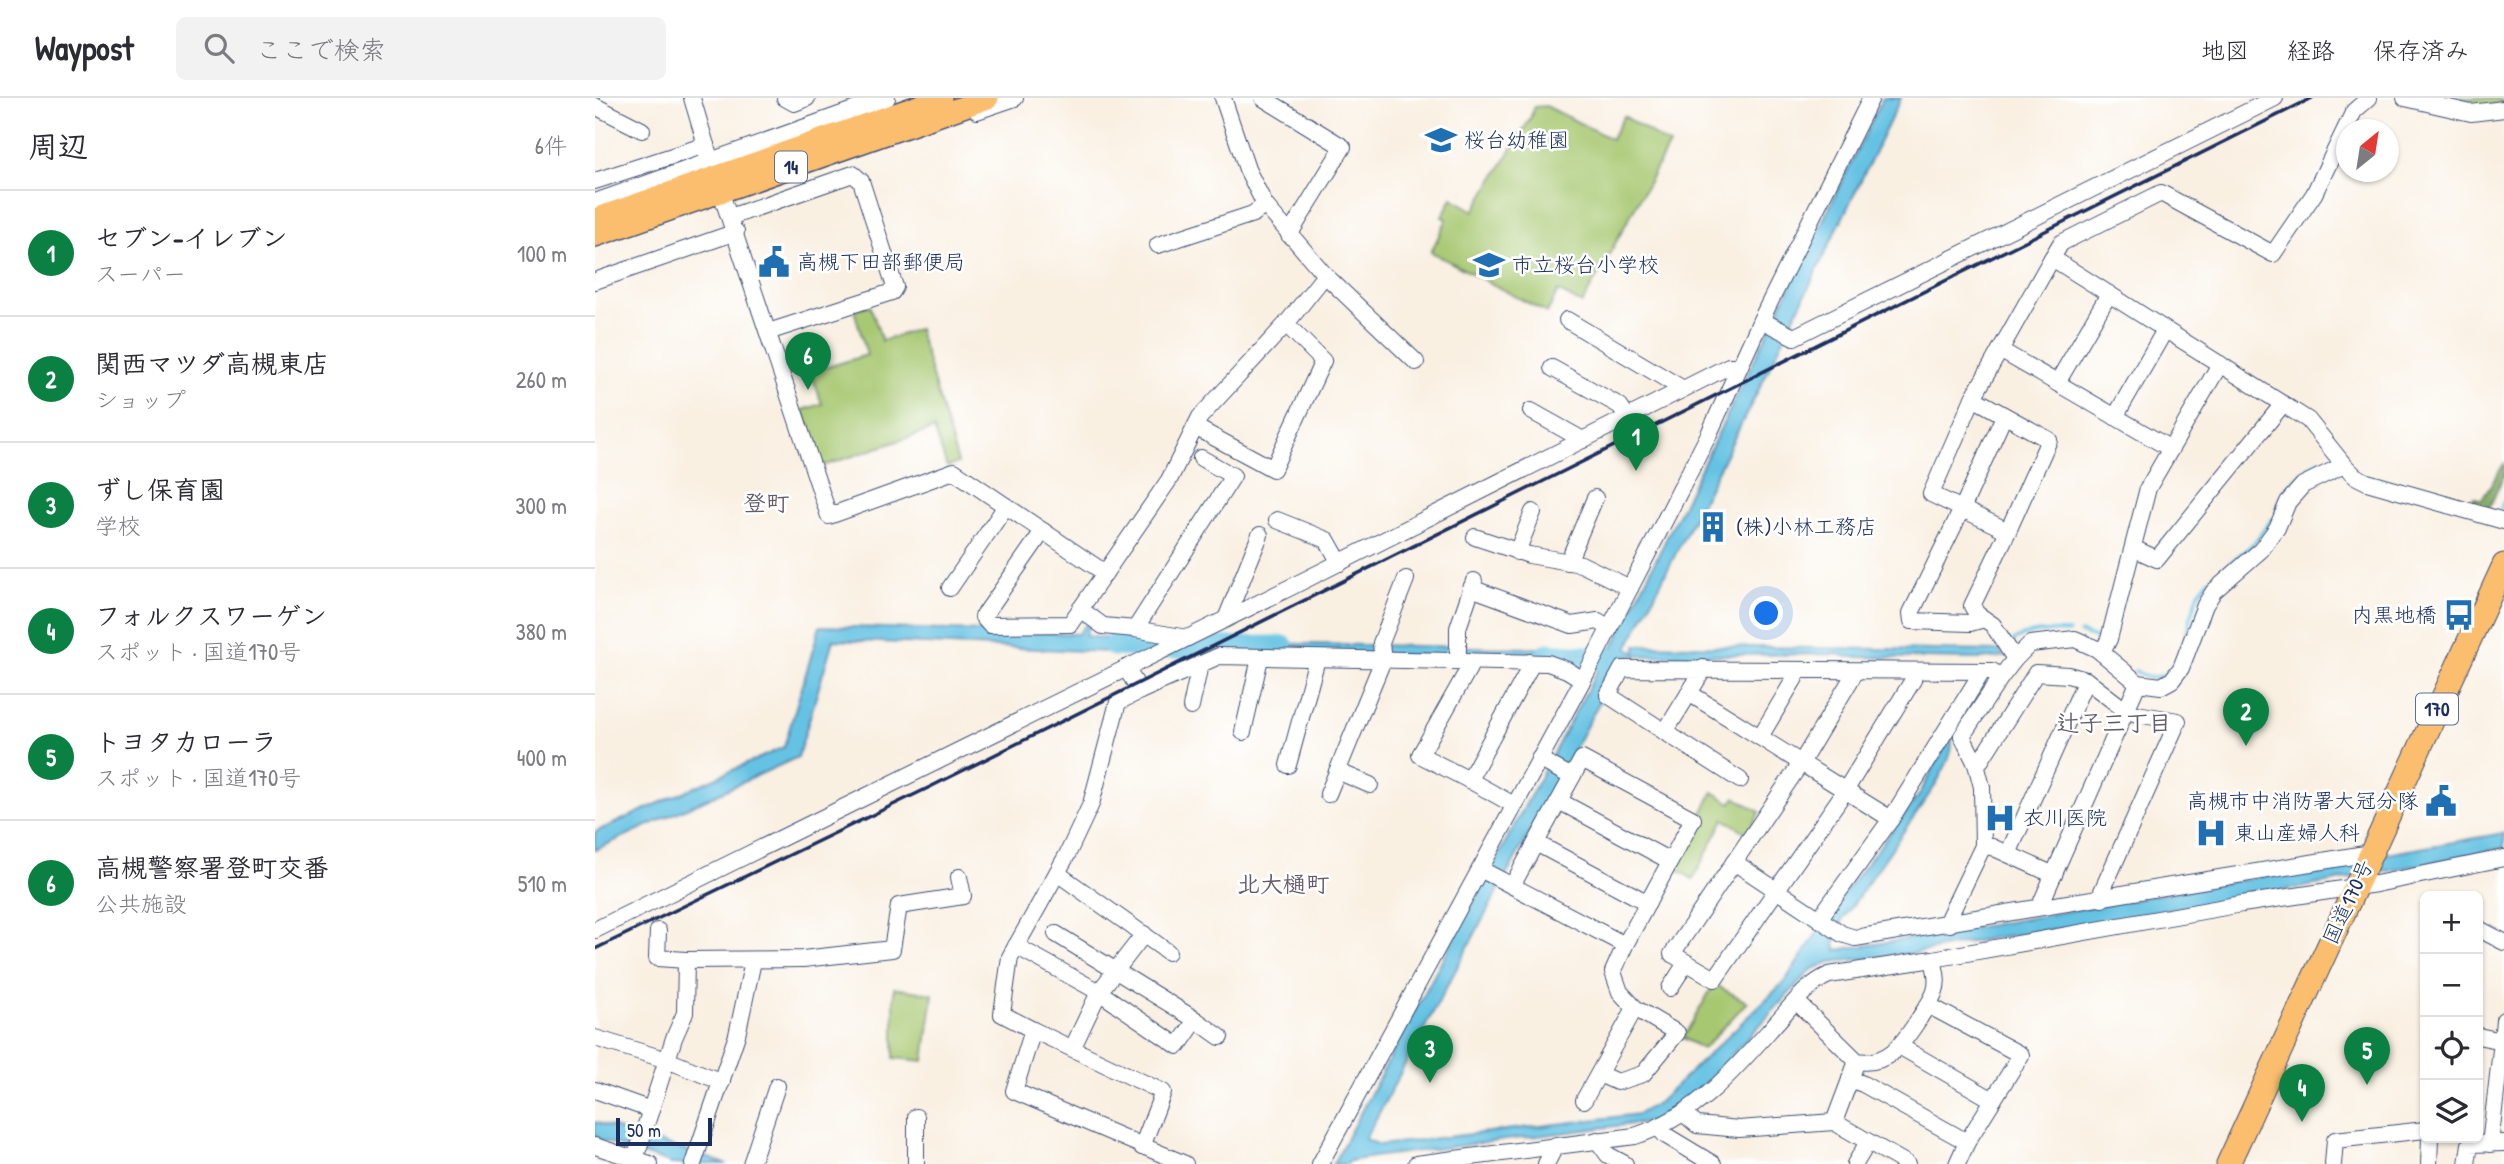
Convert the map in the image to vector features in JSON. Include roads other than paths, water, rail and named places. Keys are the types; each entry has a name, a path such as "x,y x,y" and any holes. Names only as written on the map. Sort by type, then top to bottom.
{"highway":[{"name":"国道170号","path":"2228,1164 2504,565"}],"main road":[{"name":"14","path":"595,219 941,98"},
{"name":"14","path":"595,236 988,98"}],"street":[{"path":"692,98 711,161"},
{"path":"785,98 794,103 807,98"},
{"path":"595,202 887,98"},
{"path":"595,245 1015,98"},
{"path":"1223,98 1247,169 1265,205 1325,275 1416,362"},
{"path":"1262,98 1343,148 1289,235"},
{"path":"1320,1164 1483,870 1514,805 1542,761 1708,436 1740,366 1766,323 1871,98"},
{"path":"1766,323 1794,337 2275,98"},
{"path":"2008,531 1931,494 1973,398 2061,243 2161,193 2273,254 2314,194 2354,111 2369,98"},
{"path":"2405,98 2471,113 2504,110"},
{"path":"595,106 642,130"},
{"path":"595,181 706,145"},
{"path":"595,281 853,174 861,181 895,287 892,292 768,332"},
{"path":"723,199 829,516 954,471 1105,573"},
{"path":"1158,245 1253,214 1265,205"},
{"path":"2052,258 2308,420 2355,476 2367,482 2504,521"},
{"path":"1043,531 983,617 990,625 1070,624 1169,480 1200,417 1286,324 1325,275"},
{"path":"2057,383 2109,294"},
{"path":"1567,320 1683,389"},
{"path":"1195,427 1273,469 1323,361 1286,324"},
{"path":"2115,417 2165,330"},
{"path":"2000,350 2171,449"},
{"path":"2102,653 2109,639 2148,488 2220,364"},
{"path":"595,930 1340,562 1683,389 1730,366 1740,366"},
{"path":"1552,368 1620,406 1628,418"},
{"path":"1973,398 2049,440 1972,606 1993,625 2014,657"},
{"path":"2133,548 2157,559 2283,404"},
{"path":"1531,411 1583,440"},
{"path":"1984,619 1970,623 1912,621 1912,613 2004,416"},
{"path":"1135,629 1233,476 1201,458"},
{"path":"1950,924 1949,917 1983,846 1982,787 1976,764 1962,736 2014,657 2030,644 2075,639 2102,653 2138,683 2161,686 2172,680 2181,668 2204,605 2214,591 2261,550 2277,528 2288,502 2303,485 2344,465"},
{"path":"1568,562 1595,498"},
{"path":"950,588 1006,506"},
{"path":"1517,552 1533,512"},
{"path":"1277,520 1327,540 1340,562"},
{"path":"1226,618 1260,535"},
{"path":"1475,537 1517,552 1581,564 1630,588"},
{"path":"1328,794 1382,653 1406,579"},
{"path":"1514,805 1420,755 1469,668 1461,656 1458,628 1472,584 1572,625 1598,621 1610,628"},
{"path":"1080,609 1103,626 1135,629 1182,640"},
{"path":"1142,1147 1163,1092 1002,1014 1010,957 1057,873 1091,804 1118,702 1219,656 1317,659 1382,653 1461,656 1548,663 1583,680"},
{"path":"1243,732 1260,658"},
{"path":"1288,765 1317,659"},
{"path":"1469,780 1530,663"},
{"path":"1191,707 1201,664"},
{"path":"1126,668 1140,691"},
{"path":"1665,732 1703,668"},
{"path":"1740,780 1608,695 1622,669 1992,671 2001,677"},
{"path":"1760,737 1795,678 1796,670"},
{"path":"1856,671 1801,763 1672,954 1715,979 1846,791 1913,680 1915,671"},
{"path":"1821,920 1891,819 1982,672"},
{"path":"1976,764 2036,673 2068,675 2086,680 2125,710 2137,715 2178,721 2102,891 2102,899"},
{"path":"2008,854 2086,680"},
{"path":"2042,906 2138,683"},
{"path":"1689,693 1891,819"},
{"path":"1509,884 1536,843 1559,801 1569,775 1583,759 1693,819 1613,972 1620,992 1635,1008 1677,1033 1643,1074 1618,1082 1599,1074"},
{"path":"1542,761 1569,775"},
{"path":"1337,771 1370,785"},
{"path":"1559,801 1670,861"},
{"path":"1536,843 1648,903"},
{"path":"1983,846 1992,847 2054,875"},
{"path":"1734,862 1842,934 1855,938 2371,853"},
{"path":"1416,1164 1466,1162 1556,1145 1635,1136 1659,1128 1684,1114 1726,1079 1796,1001 1817,980 1829,975 2355,886 2504,858"},
{"path":"1483,870 1625,945"},
{"path":"1057,873 1168,952"},
{"path":"658,931 657,958 753,961 803,959 892,949 899,906 964,896 959,877"},
{"path":"2483,931 2504,942"},
{"path":"1073,1047 1098,992 1144,933"},
{"path":"1056,934 1220,1037"},
{"path":"1016,946 1098,992 1178,1046 1196,1020"},
{"path":"1796,1001 1857,1061 1867,1062 1888,1057 1901,1047 1936,990 1937,976 1933,959"},
{"path":"595,1146 643,1161 643,1134 685,1013 686,960"},
{"path":"696,1158 737,1035 753,961"},
{"path":"1670,988 1686,963"},
{"path":"1928,1005 2021,1055 1967,1142 1957,1164"},
{"path":"1584,1100 1635,1008"},
{"path":"2467,1164 2470,1144 2497,1144 2504,1020"},
{"path":"1033,1030 1014,1091 1185,1164"},
{"path":"2483,1037 2502,1041"},
{"path":"595,1038 667,1060 722,1082"},
{"path":"1901,1047 1993,1100"},
{"path":"1834,1122 1857,1061"},
{"path":"1850,1079 1967,1142"},
{"path":"751,1164 777,1086"},
{"path":"595,1090 651,1110"},
{"path":"1684,1114 1697,1125 1739,1129 1834,1122 1907,1164"},
{"path":"916,1117 916,1164"},
{"path":"1659,1128 1665,1135 1713,1164"},
{"path":"2333,1164 2335,1140 2420,1131"},
{"path":"1597,1140 1608,1155 1625,1164"},
{"path":"1854,1164 1868,1142"},
{"path":"2429,1164 2430,1143"},
{"path":"1546,1164 1556,1145"}],"water":[{"path":"1883,98 1901,98 1763,381 1628,648 1636,653 1636,645 2000,651 2004,657 1848,657 1837,654 1624,656 1365,1139 1380,1145 1607,1118 1638,1114 1659,1102 1785,981 1843,894 1919,795 1951,736 1952,749 1935,786 1843,919 1835,943 1836,950 1940,934 2504,833 2504,848 2332,882 2059,929 1992,938 1911,954 1830,962 1811,970 1705,1084 1655,1121 1333,1164 1601,664 1614,645"},
{"path":"1086,624 1089,626 1085,636 1152,643 1132,653 833,640 798,757 595,850 595,832 784,747 820,626 1078,634"},
{"path":"1253,643 1583,649 1578,659 1254,651"},
{"path":"595,1122 727,1164 672,1164 595,1138"}],"waterway":[{"path":"2277,510 2288,487 2320,460"},
{"path":"2501,508 2504,501"},
{"path":"2186,633 2199,592 2209,580 2254,543 2272,519"},
{"path":"2010,644 2030,633 2069,632"},
{"path":"2080,633 2098,639"},
{"path":"1114,645 1283,647"},
{"path":"1548,654 1611,659"},
{"path":"2135,671 2149,678 2168,674"}],"railway":[{"path":"595,949 928,788 2312,98"}],"place":[{"name":"桜台幼稚園","path":"1441,140"},
{"name":"高槻下田部郵便局","path":"774,262"},
{"name":"市立桜台小学校","path":"1489,265"},
{"name":"高槻警察署登町交番","path":"808,390"},
{"name":"セブン-イレブン","path":"1636,471"},
{"name":"(株)小林工務店","path":"1713,527"},
{"name":"内黒地橋","path":"2459,615"},
{"name":"関西マツダ高槻東店","path":"2246,746"},
{"name":"高槻市中消防署大冠分隊","path":"2441,801"},
{"name":"衣川医院","path":"2000,818"},
{"name":"東山産婦人科","path":"2211,833"},
{"name":"ずし保育園","path":"1430,1083"},
{"name":"トヨタカローラ","path":"2367,1085"},
{"name":"フォルクスワーゲン","path":"2302,1122"}],"district":[{"name":"登町","path":"766,503"},
{"name":"辻子三丁目","path":"2114,723"},
{"name":"北大樋町","path":"1283,884"}]}
